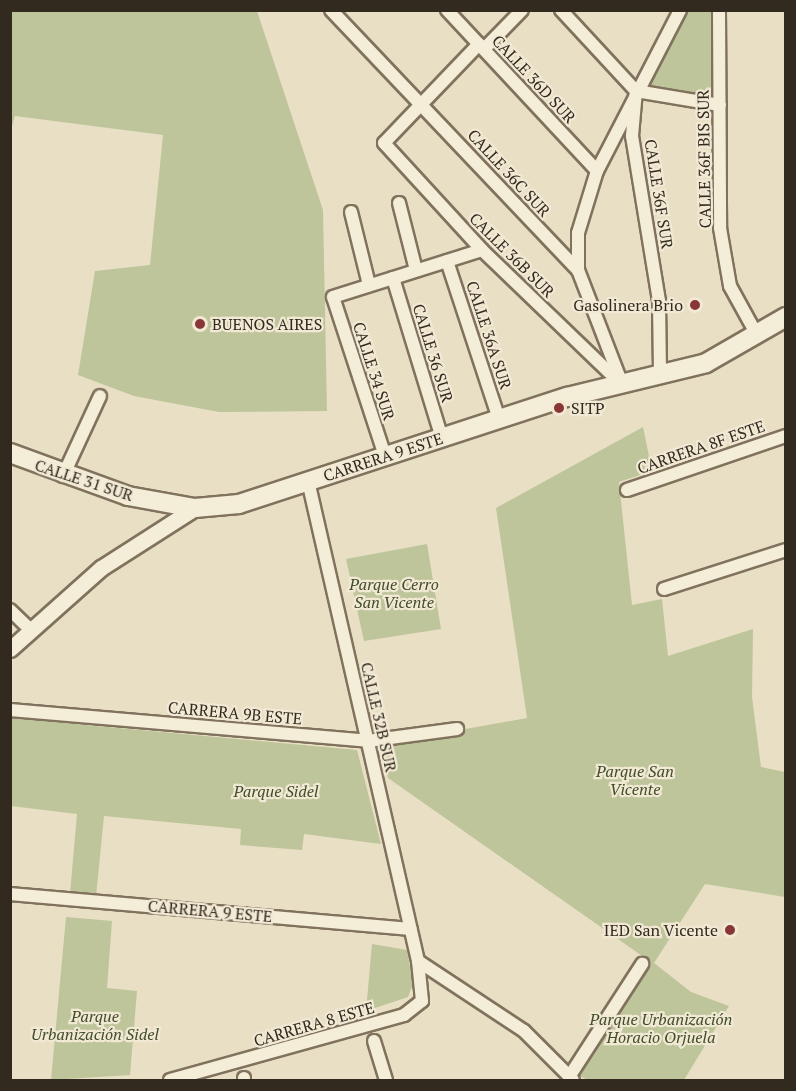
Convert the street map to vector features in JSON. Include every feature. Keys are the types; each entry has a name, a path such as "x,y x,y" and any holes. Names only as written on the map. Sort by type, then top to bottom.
{"main road":[{"name":"CARRERA 9 ESTE","path":"195,508 239,504 499,419 706,363 786,317"},
{"name":"CALLE 31 SUR","path":"10,453 63,476 128,496 195,508"}],"street":[{"name":"CALLE 36C SUR","path":"331,10 578,270 622,384"},
{"name":"CALLE 36D SUR","path":"447,10 597,171"},
{"path":"421,105 522,10"},
{"path":"561,10 636,91 720,105"},
{"path":"578,270 578,233 597,171 636,91 680,10"},
{"name":"CALLE 36F BIS SUR","path":"719,10 718,204 725,267 757,335"},
{"name":"CALLE 36F SUR","path":"636,91 632,136 658,301 660,375"},
{"name":"CALLE 36B SUR","path":"421,105 384,143 482,250 622,384"},
{"path":"399,202 416,270"},
{"path":"351,212 369,285 482,250"},
{"name":"CALLE 36A SUR","path":"447,261 499,419"},
{"name":"CALLE 36 SUR","path":"393,278 442,438"},
{"name":"CALLE 34 SUR","path":"369,285 333,297 385,456"},
{"path":"63,476 100,396"},
{"name":"CARRERA 8F ESTE","path":"627,490 786,436"},
{"name":"CALLE 32B SUR","path":"308,481 418,961"},
{"name":"CARRERA 9 ESTE","path":"10,649 124,549 195,508"},
{"path":"664,589 786,550"},
{"path":"10,610 32,630"},
{"name":"CARRERA 9B ESTE","path":"10,710 368,741 457,729"},
{"name":"CARRERA 9 ESTE","path":"10,894 410,929"},
{"path":"418,961 524,1031 572,1079 642,964"},
{"name":"CARRERA 8 ESTE","path":"170,1080 409,1013 423,995 418,961"},
{"path":"374,1041 386,1080"}],"green space":[{"path":"11,10 257,11 323,210 327,411 219,412 134,396 78,375 95,271 150,265 163,135 15,116 11,129"},
{"path":"688,11 714,11 712,97 647,85"},
{"name":"Parque San Vicente","path":"643,427 652,471 619,482 632,605 662,599 668,656 753,629 752,697 761,767 785,772 785,897 705,884 654,963 691,992 729,1006 684,1080 588,1080 577,1075 648,960 388,778 382,744 527,718 496,508"},
{"name":"Parque Cerro San Vicente","path":"427,544 441,629 364,641 346,559"},
{"name":"Parque Sidel","path":"10,718 357,750 381,844 304,834 302,850 240,845 241,829 104,816 96,897 70,894 77,814 11,806"},
{"name":"Parque Urbanización Sidel","path":"66,917 112,921 107,988 137,991 130,1075 51,1080"},
{"path":"372,944 407,950 413,984 408,997 366,1011"}],"place":[{"name":"Gasolinera Brio","path":"695,305"},
{"name":"BUENOS AIRES","path":"200,324"},
{"name":"SITP","path":"559,408"},
{"name":"IED San Vicente","path":"730,930"}],"park label":[{"name":"Parque Urbanización Horacio Orjuela","path":"661,1028"}]}
